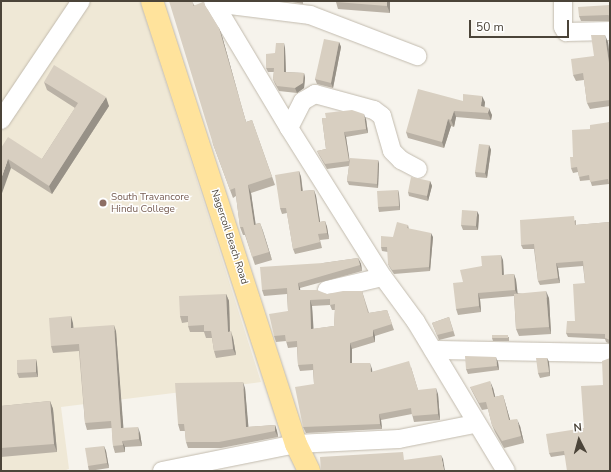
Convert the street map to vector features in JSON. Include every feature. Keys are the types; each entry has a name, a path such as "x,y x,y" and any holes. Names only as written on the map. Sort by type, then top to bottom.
{"main road":[{"name":"Nagercoil Beach Road","path":"152,1 296,444 309,471"}],"street":[{"path":"1,120 81,1"},
{"path":"563,1 563,27 566,32 610,31"},
{"path":"214,2 310,15 416,56"},
{"path":"214,2 289,128 383,277 433,350 475,424 506,471"},
{"path":"289,128 303,101 315,94 374,110 382,116 392,150 401,160 418,169"},
{"path":"327,290 383,277"},
{"path":"433,350 610,353"},
{"path":"162,471 296,444 399,439 475,424"}],"shaded area":[{"name":"South Travancore Hindu College","path":"1,1 140,1 261,382 61,407 69,469 63,471 1,471"}],"building":[{"path":"169,1 192,1 193,6 203,2 219,28 246,122 252,120 272,177 248,185 254,225 260,223 269,252 252,257 243,227 240,227 235,188 230,190 213,144"},
{"path":"387,1 387,6 336,2"},
{"path":"610,5 610,16 579,16 578,7"},
{"path":"591,35 605,35 610,70 610,100 587,103 583,73 573,75 571,59 594,56"},
{"path":"324,39 339,42 331,83 315,79"},
{"path":"276,43 284,43 284,72 304,73 303,83 295,88 277,86 273,79 274,68 266,68 266,54 275,53"},
{"path":"54,65 106,97 49,186 8,159 1,179 1,148 8,137 42,159 78,103 44,82"},
{"path":"418,89 463,101 463,94 482,96 481,106 489,108 488,113 454,111 451,120 448,119 442,142 406,132"},
{"path":"352,110 364,114 366,129 344,132 349,161 325,164 317,151 326,149 322,118 326,118 325,113"},
{"path":"610,122 610,189 608,179 590,182 589,175 579,177 577,167 571,168 570,157 573,157 572,130 590,129 590,125"},
{"path":"479,144 489,145 485,173 475,172"},
{"path":"350,158 378,160 377,184 347,181"},
{"path":"299,171 301,191 314,190 319,222 325,221 327,233 318,234 320,242 293,249 286,208 280,208 275,175"},
{"path":"411,177 430,181 427,196 408,192"},
{"path":"398,190 399,206 378,207 377,191"},
{"path":"462,210 477,211 476,226 461,225"},
{"path":"574,216 575,225 610,222 610,340 605,338 605,334 566,333 567,321 575,321 573,284 585,283 583,261 556,263 558,278 538,281 534,244 521,245 520,220"},
{"path":"397,222 408,225 407,228 431,233 429,267 392,270 388,264 387,247 381,247 381,236 393,237"},
{"path":"501,255 502,275 514,274 515,290 478,293 479,306 456,309 453,283 463,282 460,270 482,266 481,256"},
{"path":"358,258 360,265 298,283 299,290 317,290 327,294 343,291 362,291 368,313 387,310 392,324 373,330 373,336 350,343 350,363 370,363 371,372 409,361 418,390 436,388 438,414 412,416 411,408 379,414 380,424 303,427 295,387 314,384 313,364 298,365 297,341 286,342 285,335 274,336 269,314 288,311 287,288 262,290 260,267 323,263","holes":["330,299 330,305 335,304 334,326 311,329 310,300"]},
{"path":"546,291 549,327 516,329 514,294"},
{"path":"226,294 228,332 231,331 233,349 214,351 211,331 204,331 204,325 188,326 188,316 180,316 179,296"},
{"path":"71,316 71,328 114,325 121,428 138,427 139,439 122,441 123,445 113,446 111,421 85,423 79,344 51,346 49,318"},
{"path":"449,317 453,331 437,335 432,323"},
{"path":"492,335 508,335 508,338 492,338"},
{"path":"465,356 496,357 497,366 466,369"},
{"path":"536,358 547,358 549,372 538,373"},
{"path":"610,358 610,471 567,471 564,451 549,453 546,434 584,428 581,386 603,385 602,361"},
{"path":"36,359 36,372 17,373 17,360"},
{"path":"490,381 494,397 503,395 509,420 517,419 521,436 502,441 492,425 486,402 479,403 470,387"},
{"path":"243,382 246,427 275,425 275,431 219,442 186,442 184,424 178,424 175,383"},
{"path":"50,401 54,444 1,448 1,406"},
{"path":"104,446 107,463 88,466 85,448"},
{"path":"403,452 404,460 441,455 444,471 321,471 320,457"}],"place":[{"name":"South Travancore Hindu College","path":"103,203"}]}
